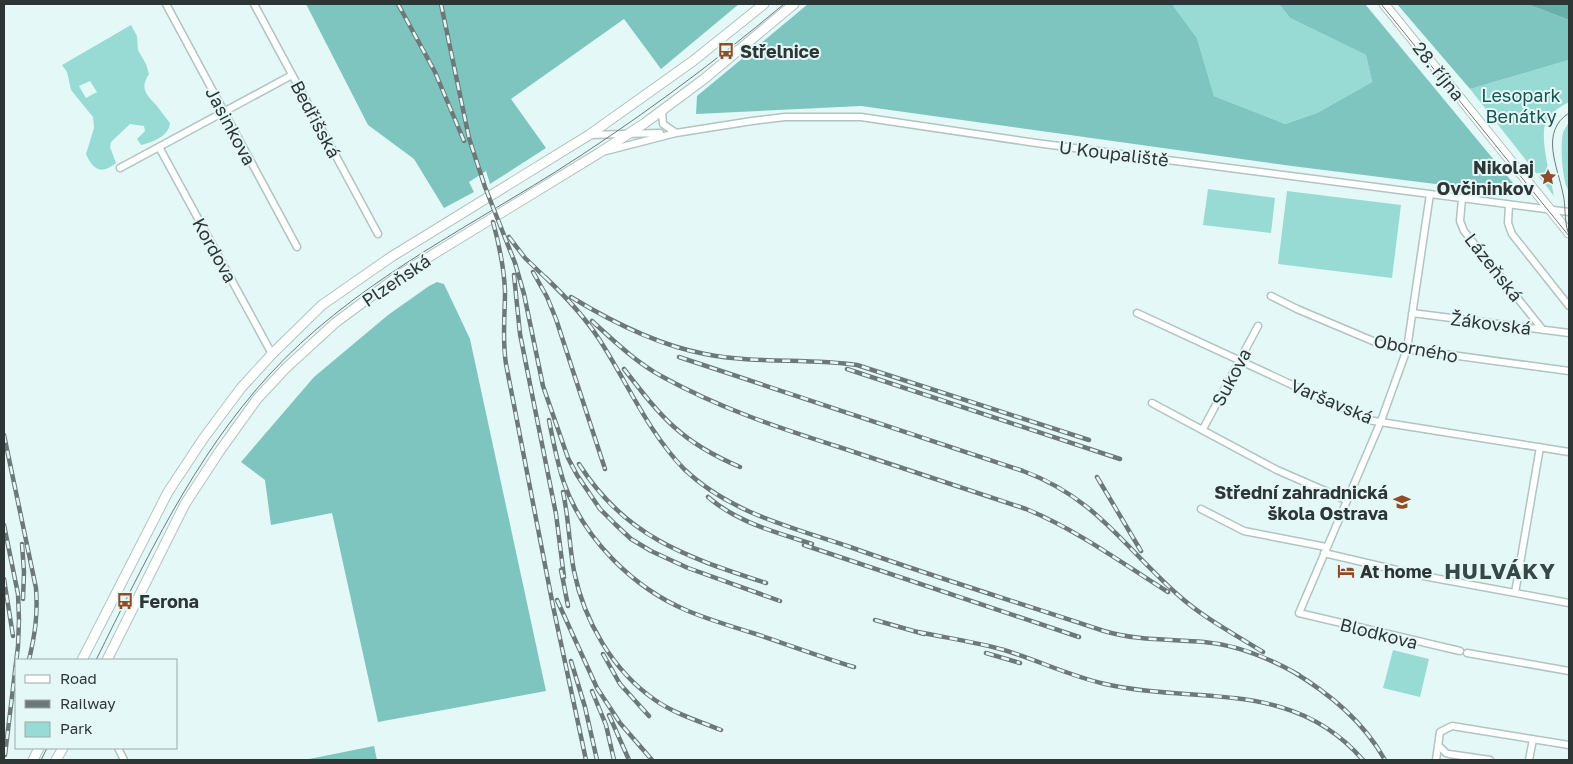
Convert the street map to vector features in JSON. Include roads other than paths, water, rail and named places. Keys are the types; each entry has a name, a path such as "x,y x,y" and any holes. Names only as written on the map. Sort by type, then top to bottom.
{"main road":[{"name":"Plzeňská","path":"83,659 168,492 203,439 230,403 272,354 322,305 383,262 589,136 693,61 764,4"},
{"name":"Plzeňská","path":"108,659 185,504 219,452 258,399 286,368 335,323 401,274 626,135 704,79 794,4"},
{"name":"28. října","path":"1384,4 1569,233"},
{"path":"56,760 62,749"}],"street":[{"name":"Jasinkova","path":"166,4 297,247"},
{"name":"Bedřišská","path":"254,4 378,234"},
{"path":"120,168 292,75"},
{"path":"662,110 663,124 676,133"},
{"name":"U Koupaliště","path":"598,153 676,133 784,117 861,117 1045,144 1569,212"},
{"name":"U Koupaliště","path":"589,136 676,133"},
{"name":"Kordova","path":"159,147 272,354"},
{"path":"1325,550 1381,421 1407,349 1430,194"},
{"name":"Lázeňská","path":"1462,198 1460,221 1464,230 1543,330"},
{"path":"1510,205 1508,223 1512,234 1569,306"},
{"name":"Oborného","path":"1271,296 1380,344 1569,371"},
{"name":"Varšavská","path":"1137,312 1368,420 1569,452"},
{"name":"Žákovská","path":"1412,313 1569,333"},
{"name":"Sukova","path":"1203,429 1258,326"},
{"path":"1152,403 1277,470 1346,500"},
{"path":"1515,593 1540,447"},
{"path":"1201,509 1244,531 1418,575 1569,603"},
{"name":"Blodkova","path":"1325,550 1299,613 1460,652"},
{"path":"1467,653 1569,670"},
{"path":"1436,760 1440,732 1452,726 1569,745"},
{"path":"1529,760 1533,739"},
{"path":"1438,744 1446,753 1490,760"}],"tram line":[{"path":"96,659 133,585 194,475 242,406 301,343 368,289 441,241 582,155 641,114 728,50 784,4"},
{"path":"1381,4 1569,236"},
{"path":"1568,232 1564,199 1553,150 1553,140 1555,130 1560,121 1569,113"},
{"path":"41,760 46,749"}],"railway":[{"path":"398,4 435,72 464,141"},
{"path":"441,4 469,138 485,187 515,263 524,294 543,386 568,458 577,475 600,509 631,539 651,551 688,568 780,601"},
{"path":"493,222 501,256 505,291 504,337 506,364 553,606 586,760"},
{"path":"509,237 525,258 549,281"},
{"path":"533,272 547,297 556,319 605,469"},
{"path":"514,275 520,334 556,514 564,577"},
{"path":"545,277 574,306 593,331 659,439 671,455 702,484 741,508 784,525 1104,631 1141,638 1204,642 1229,646 1265,658 1299,675"},
{"path":"571,297 635,332 687,350 743,359 857,365 1089,440"},
{"path":"592,321 626,352 663,377 684,388 794,432 1045,517 1081,537 1168,592"},
{"path":"679,357 1023,471 1048,482 1090,509 1158,576 1197,610 1263,652"},
{"path":"624,369 662,415 687,438 720,458 740,467"},
{"path":"847,369 1120,459"},
{"path":"549,420 559,467 573,504 598,542 630,575 648,589 688,611 854,667"},
{"path":"4,435 36,588 36,624 29,659"},
{"path":"579,464 597,489 617,510 661,542 710,564 766,583"},
{"path":"1097,477 1141,551"},
{"path":"563,492 574,571 585,608 602,643 626,675 655,700 679,713 721,730"},
{"path":"708,497 732,514 745,520 771,531 812,544"},
{"path":"4,525 18,594 19,620 16,659"},
{"path":"22,544 23,599"},
{"path":"804,545 1079,637"},
{"path":"561,570 568,606"},
{"path":"4,579 13,636"},
{"path":"557,600 597,688 620,723 652,760"},
{"path":"875,620 924,634"},
{"path":"918,632 1004,650 1079,677 1105,684 1140,690 1242,699 1275,705 1306,716 1335,734 1363,760"},
{"path":"986,653 1020,663"},
{"path":"603,654 620,684 649,716"},
{"path":"571,661 585,707 597,760"},
{"path":"5,755 15,671"},
{"path":"1292,671 1319,689 1345,710 1367,733 1385,760"},
{"path":"592,691 606,725 614,760"},
{"path":"609,715 629,760"}],"place":[{"name":"Střelnice","path":"726,51"},
{"name":"Nikolaj Ovčininkov","path":"1548,177"},
{"name":"Střední zahradnická škola Ostrava","path":"1402,502"},
{"name":"At home","path":"1346,571"},
{"name":"Ferona","path":"125,601"}],"district":[{"name":"HULVÁKY","path":"1500,570"}],"park label":[{"name":"Lesopark Benátky","path":"1521,105"}]}
